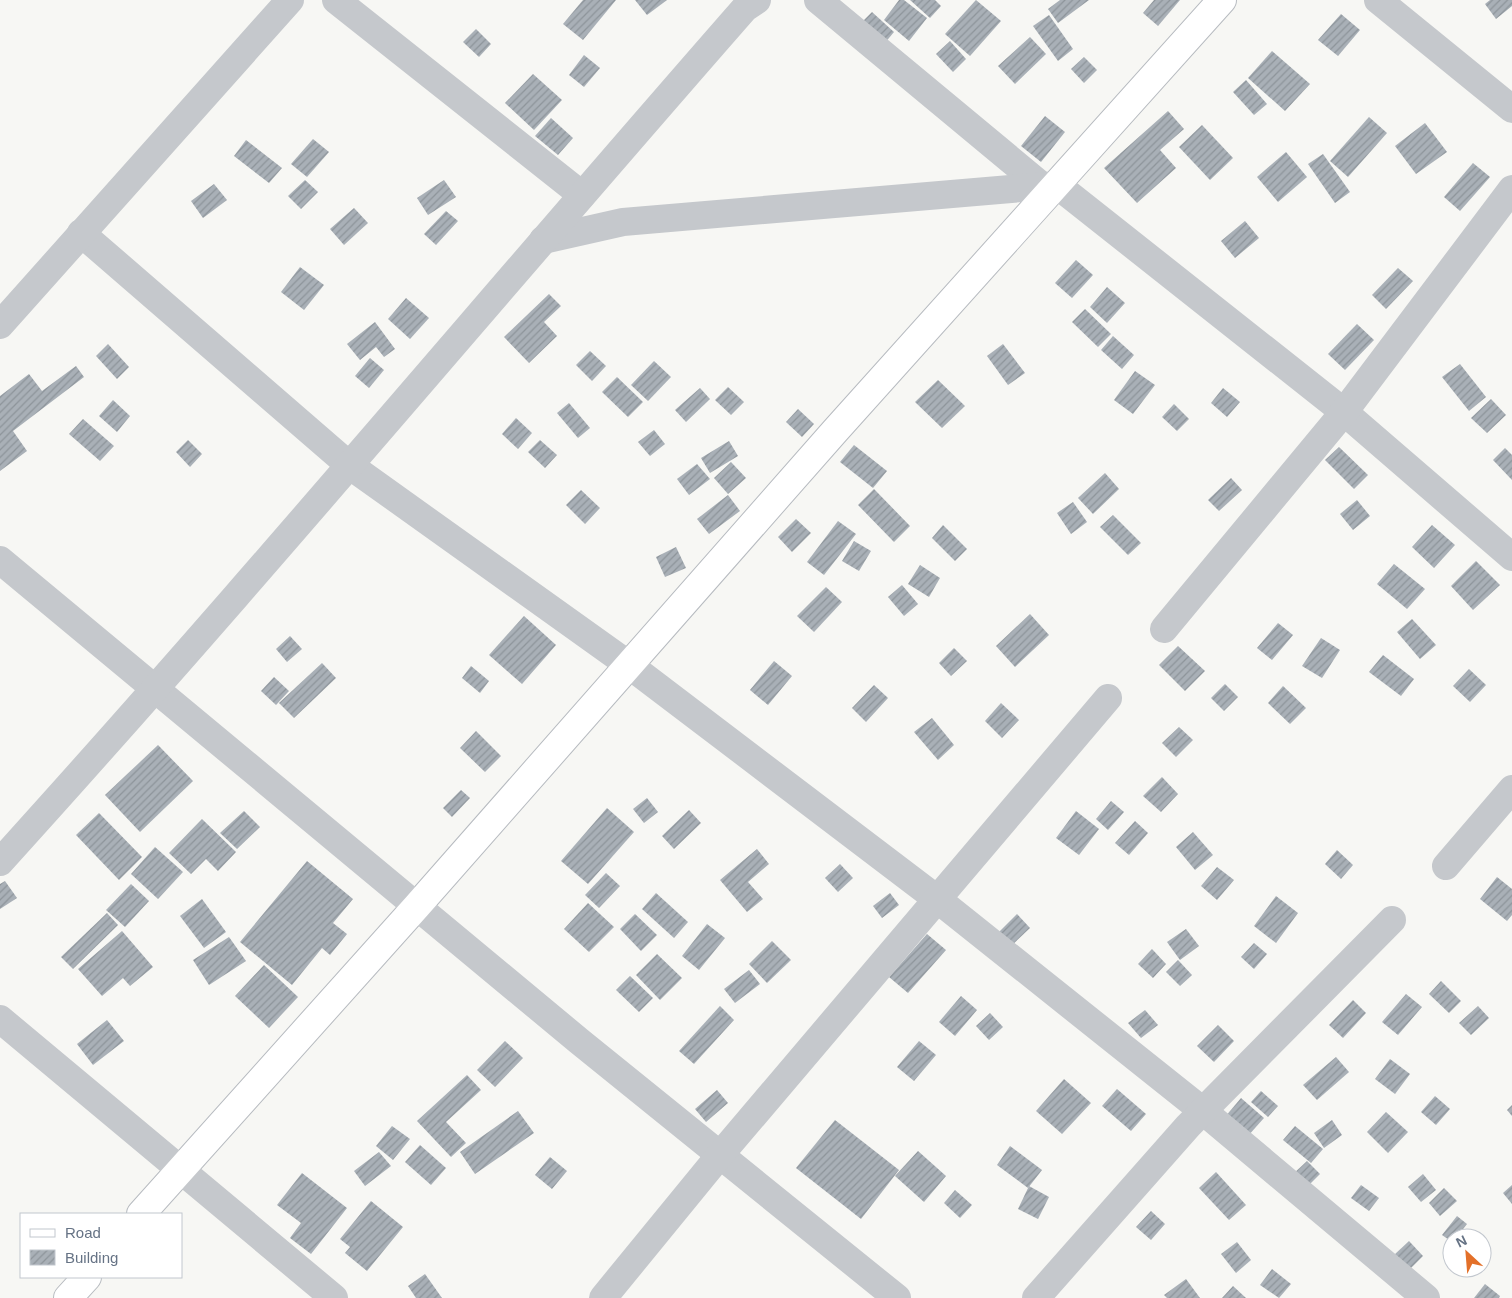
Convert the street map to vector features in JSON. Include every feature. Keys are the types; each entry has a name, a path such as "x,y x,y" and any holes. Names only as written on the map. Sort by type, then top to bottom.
{"street":[{"path":"0,325 290,0"},
{"path":"336,0 582,195"},
{"path":"0,862 156,690 745,8 757,0"},
{"path":"818,0 1049,185 1344,412 1512,557"},
{"path":"142,1213 417,906 1049,185 1222,0"},
{"path":"1378,0 1512,110"},
{"path":"543,240 623,222 1049,185"},
{"path":"1164,629 1344,412 1512,189"},
{"path":"81,233 349,465 629,665 937,899 1203,1111 1426,1298"},
{"path":"0,560 417,906 897,1298"},
{"path":"603,1298 720,1155 1108,698"},
{"path":"1446,866 1512,789"},
{"path":"1036,1298 1203,1111 1392,920"},
{"path":"0,1019 334,1298"},
{"path":"68,1298 86,1278"}],"building":[{"path":"583,0 616,0 583,40 563,24"},
{"path":"635,0 667,0 647,15"},
{"path":"899,0 904,0 927,18 909,41 884,20"},
{"path":"910,0 935,0 941,6 930,18"},
{"path":"976,0 1001,21 970,56 945,34"},
{"path":"1060,0 1089,0 1058,23 1048,9"},
{"path":"1154,0 1180,0 1158,26 1143,13"},
{"path":"1490,0 1512,0 1512,6 1496,19 1485,4"},
{"path":"872,12 894,32 884,44 861,23"},
{"path":"1341,14 1360,30 1338,56 1318,40"},
{"path":"1049,15 1073,49 1058,61 1033,26"},
{"path":"476,29 491,44 479,57 463,42"},
{"path":"1030,37 1046,54 1015,84 998,66"},
{"path":"950,41 966,59 953,72 936,54"},
{"path":"1272,51 1310,84 1285,111 1248,78"},
{"path":"584,55 600,68 584,87 569,75"},
{"path":"1084,57 1097,70 1084,83 1071,69"},
{"path":"533,74 562,100 534,130 505,103"},
{"path":"1246,80 1267,104 1254,115 1233,92"},
{"path":"1168,111 1184,129 1160,150 1176,168 1137,203 1104,168"},
{"path":"1045,116 1065,132 1041,162 1021,146"},
{"path":"1369,117 1387,133 1348,177 1330,161"},
{"path":"551,118 573,138 558,155 535,136"},
{"path":"1425,123 1447,152 1416,174 1395,146"},
{"path":"1202,125 1233,158 1210,180 1179,147"},
{"path":"313,139 329,152 307,177 291,164"},
{"path":"246,140 282,168 269,183 234,156"},
{"path":"1286,152 1307,177 1278,202 1257,177"},
{"path":"1323,154 1350,192 1335,203 1308,164"},
{"path":"1473,163 1490,177 1460,211 1444,197"},
{"path":"305,180 318,192 301,209 288,196"},
{"path":"444,180 456,197 428,215 417,198"},
{"path":"214,184 227,200 203,218 191,201"},
{"path":"354,208 368,223 344,245 330,229"},
{"path":"446,211 458,221 436,245 424,234"},
{"path":"1245,221 1259,238 1235,258 1221,241"},
{"path":"1076,260 1093,275 1072,298 1055,283"},
{"path":"300,267 324,285 304,310 281,292"},
{"path":"1398,268 1413,281 1386,309 1372,295"},
{"path":"1107,287 1125,303 1107,323 1090,307"},
{"path":"549,294 561,306 544,322 557,336 529,363 504,337"},
{"path":"406,298 429,318 410,339 388,319"},
{"path":"1085,309 1111,334 1098,347 1072,322"},
{"path":"375,322 395,349 384,357 376,347 360,360 347,344"},
{"path":"1357,324 1374,340 1345,370 1328,354"},
{"path":"1113,336 1134,355 1122,369 1101,350"},
{"path":"108,344 129,367 117,379 96,356"},
{"path":"1003,344 1025,373 1008,385 987,356"},
{"path":"590,351 606,366 592,381 576,365"},
{"path":"370,358 384,370 369,388 355,376"},
{"path":"654,361 671,377 648,401 631,385"},
{"path":"1460,364 1486,397 1469,411 1442,377"},
{"path":"76,366 84,377 13,431 27,451 0,471 0,396 29,374 42,391"},
{"path":"1135,371 1155,385 1133,414 1114,400"},
{"path":"617,377 643,402 628,417 602,392"},
{"path":"938,380 965,406 942,428 915,402"},
{"path":"728,387 744,402 731,415 715,400"},
{"path":"700,388 710,399 686,422 675,410"},
{"path":"1223,388 1240,402 1227,417 1211,403"},
{"path":"1491,399 1506,415 1487,433 1471,418"},
{"path":"113,400 130,416 117,432 99,416"},
{"path":"569,403 590,428 578,438 557,413"},
{"path":"1174,404 1189,419 1177,431 1162,417"},
{"path":"798,409 814,424 802,437 786,422"},
{"path":"516,418 532,433 518,449 502,434"},
{"path":"83,419 114,446 100,461 69,434"},
{"path":"654,430 665,444 650,456 638,442"},
{"path":"188,440 202,454 190,467 176,452"},
{"path":"540,440 557,455 545,468 528,452"},
{"path":"729,441 738,456 710,473 701,458"},
{"path":"854,445 887,471 873,488 840,462"},
{"path":"1339,447 1368,475 1354,489 1325,460"},
{"path":"1505,448 1512,455 1512,480 1493,460"},
{"path":"731,462 746,478 728,494 714,478"},
{"path":"697,464 710,479 689,495 677,479"},
{"path":"1105,473 1119,489 1093,514 1078,498"},
{"path":"1231,478 1242,490 1219,511 1208,500"},
{"path":"874,489 910,526 894,542 858,505"},
{"path":"581,490 600,508 585,524 566,505"},
{"path":"728,495 740,511 709,534 697,519"},
{"path":"1357,500 1370,516 1353,530 1340,514"},
{"path":"1073,502 1087,522 1071,534 1057,513"},
{"path":"1113,515 1141,543 1128,555 1100,527"},
{"path":"796,519 811,533 792,552 778,537"},
{"path":"838,521 856,534 824,575 807,562"},
{"path":"943,525 967,549 955,561 932,538"},
{"path":"1432,525 1455,545 1434,568 1412,547"},
{"path":"854,541 871,551 859,571 842,561"},
{"path":"676,547 686,568 665,577 656,557"},
{"path":"1476,561 1500,585 1473,610 1451,586"},
{"path":"1394,564 1425,589 1407,609 1377,584"},
{"path":"920,565 940,578 929,597 908,584"},
{"path":"902,585 918,604 904,616 888,597"},
{"path":"826,587 842,602 814,632 797,616"},
{"path":"1030,614 1049,635 1015,667 996,646"},
{"path":"524,616 556,645 522,684 489,655"},
{"path":"1412,619 1436,645 1420,659 1397,632"},
{"path":"1278,623 1293,635 1272,660 1257,648"},
{"path":"290,636 302,649 287,662 276,649"},
{"path":"1321,638 1340,650 1322,678 1302,666"},
{"path":"1178,646 1205,671 1185,691 1159,665"},
{"path":"954,648 967,661 951,676 939,663"},
{"path":"1383,655 1414,679 1401,696 1369,672"},
{"path":"774,661 792,676 768,705 750,690"},
{"path":"322,663 336,678 294,718 279,703"},
{"path":"471,666 489,681 480,693 462,678"},
{"path":"1469,669 1486,685 1470,702 1453,686"},
{"path":"274,677 289,691 276,705 261,691"},
{"path":"1225,684 1238,697 1224,711 1211,698"},
{"path":"874,685 888,698 866,722 852,708"},
{"path":"1283,686 1306,708 1290,724 1268,703"},
{"path":"1001,703 1019,720 1002,738 985,721"},
{"path":"932,718 954,745 938,760 914,732"},
{"path":"1179,727 1193,740 1176,757 1162,743"},
{"path":"476,731 501,756 485,772 460,748"},
{"path":"158,745 193,781 140,832 105,795"},
{"path":"1162,777 1178,794 1161,812 1143,796"},
{"path":"461,790 470,798 452,817 443,808"},
{"path":"647,798 658,812 644,823 633,809"},
{"path":"1111,801 1124,812 1108,830 1096,819"},
{"path":"607,808 634,832 588,884 561,861"},
{"path":"689,810 701,823 674,849 662,836"},
{"path":"244,811 260,827 237,849 220,833"},
{"path":"1076,811 1099,829 1079,855 1056,838"},
{"path":"99,813 142,857 119,880 76,835"},
{"path":"202,819 236,852 218,871 206,859 191,874 169,853"},
{"path":"1135,821 1148,833 1129,855 1115,843"},
{"path":"1193,832 1213,855 1195,870 1176,847"},
{"path":"155,847 183,872 158,899 131,874"},
{"path":"757,849 769,864 748,882 763,899 747,912 720,880"},
{"path":"1337,850 1353,865 1341,879 1325,864"},
{"path":"307,861 353,899 333,923 347,934 330,955 322,948 292,985 240,942"},
{"path":"840,864 853,878 838,892 825,878"},
{"path":"1217,867 1234,880 1217,900 1201,886"},
{"path":"606,873 620,886 599,908 585,895"},
{"path":"1497,877 1512,889 1512,915 1507,921 1480,899"},
{"path":"5,881 17,898 0,909 0,884"},
{"path":"131,884 149,901 125,927 106,910"},
{"path":"656,893 688,922 674,938 642,909"},
{"path":"890,893 899,905 882,918 873,906"},
{"path":"1276,896 1298,913 1276,943 1254,926"},
{"path":"202,899 226,932 204,948 180,916"},
{"path":"588,903 614,927 589,952 564,929"},
{"path":"107,913 118,925 73,969 61,957"},
{"path":"635,914 657,935 641,951 620,929"},
{"path":"1017,914 1030,928 1010,947 997,934"},
{"path":"707,924 725,938 699,970 682,956"},
{"path":"1186,929 1199,946 1180,960 1167,942"},
{"path":"122,931 153,967 130,986 123,978 102,996 78,969"},
{"path":"927,934 946,950 908,993 889,977"},
{"path":"229,937 246,961 209,985 193,960"},
{"path":"772,941 791,960 767,983 749,964"},
{"path":"1254,943 1267,954 1254,969 1241,957"},
{"path":"1152,949 1166,964 1153,978 1138,964"},
{"path":"657,954 682,978 660,1000 636,975"},
{"path":"1178,960 1192,975 1180,986 1166,972"},
{"path":"264,965 298,997 269,1028 235,996"},
{"path":"749,970 760,984 735,1003 724,989"},
{"path":"630,976 653,998 639,1012 616,990"},
{"path":"1441,981 1461,1001 1449,1013 1429,994"},
{"path":"1406,994 1422,1007 1398,1035 1382,1022"},
{"path":"961,996 977,1010 955,1036 939,1022"},
{"path":"1353,1000 1366,1013 1343,1038 1329,1025"},
{"path":"720,1006 734,1020 694,1064 679,1051"},
{"path":"1478,1006 1489,1018 1471,1035 1459,1023"},
{"path":"1145,1010 1158,1025 1141,1038 1128,1023"},
{"path":"990,1013 1003,1027 989,1040 976,1026"},
{"path":"107,1020 124,1041 93,1065 77,1044"},
{"path":"1218,1025 1234,1041 1214,1062 1197,1046"},
{"path":"505,1041 523,1058 495,1087 477,1070"},
{"path":"919,1041 936,1055 914,1081 897,1067"},
{"path":"1336,1057 1349,1072 1317,1100 1303,1085"},
{"path":"1390,1059 1410,1074 1395,1094 1375,1079"},
{"path":"467,1075 481,1090 446,1122 466,1143 451,1157 417,1121"},
{"path":"1064,1079 1091,1103 1062,1134 1036,1111"},
{"path":"1117,1089 1146,1114 1131,1131 1102,1106"},
{"path":"717,1090 728,1103 706,1122 695,1109"},
{"path":"1261,1091 1278,1106 1268,1117 1251,1102"},
{"path":"1435,1096 1450,1109 1436,1125 1421,1112"},
{"path":"1241,1098 1264,1118 1247,1137 1225,1117"},
{"path":"1512,1105 1512,1116 1507,1110"},
{"path":"518,1111 534,1133 475,1174 460,1152"},
{"path":"1386,1112 1408,1132 1388,1153 1367,1132"},
{"path":"835,1120 899,1170 861,1219 796,1168"},
{"path":"1332,1120 1342,1135 1324,1148 1314,1133"},
{"path":"392,1126 410,1139 393,1160 376,1146"},
{"path":"1295,1126 1323,1149 1311,1163 1283,1140"},
{"path":"420,1145 446,1168 431,1185 405,1162"},
{"path":"1010,1146 1042,1170 1028,1188 997,1165"},
{"path":"918,1151 946,1176 924,1202 895,1176"},
{"path":"379,1152 391,1166 365,1186 354,1171"},
{"path":"550,1157 567,1171 552,1189 535,1175"},
{"path":"1307,1161 1320,1174 1305,1189 1291,1176"},
{"path":"1216,1172 1246,1205 1229,1220 1199,1188"},
{"path":"302,1173 347,1208 311,1254 290,1238 301,1223 277,1205"},
{"path":"1423,1174 1436,1190 1421,1202 1408,1187"},
{"path":"1361,1185 1379,1198 1369,1211 1351,1198"},
{"path":"1512,1185 1512,1204 1503,1193"},
{"path":"1029,1186 1049,1197 1038,1219 1018,1209"},
{"path":"1444,1188 1457,1201 1440,1216 1429,1203"},
{"path":"955,1190 972,1205 960,1218 944,1203"},
{"path":"371,1201 403,1227 367,1271 345,1253 350,1247 340,1239"},
{"path":"1151,1211 1165,1224 1151,1240 1136,1227"},
{"path":"1457,1216 1467,1224 1464,1228 1448,1228"},
{"path":"1409,1241 1423,1256 1408,1271 1393,1256"},
{"path":"1237,1242 1251,1260 1236,1273 1221,1254"},
{"path":"1272,1269 1291,1284 1279,1298 1260,1285"},
{"path":"425,1274 442,1298 416,1298 408,1286"},
{"path":"1186,1279 1200,1298 1167,1298 1164,1295"},
{"path":"1485,1284 1500,1296 1499,1298 1474,1298"},
{"path":"1233,1286 1246,1298 1222,1298"}]}
